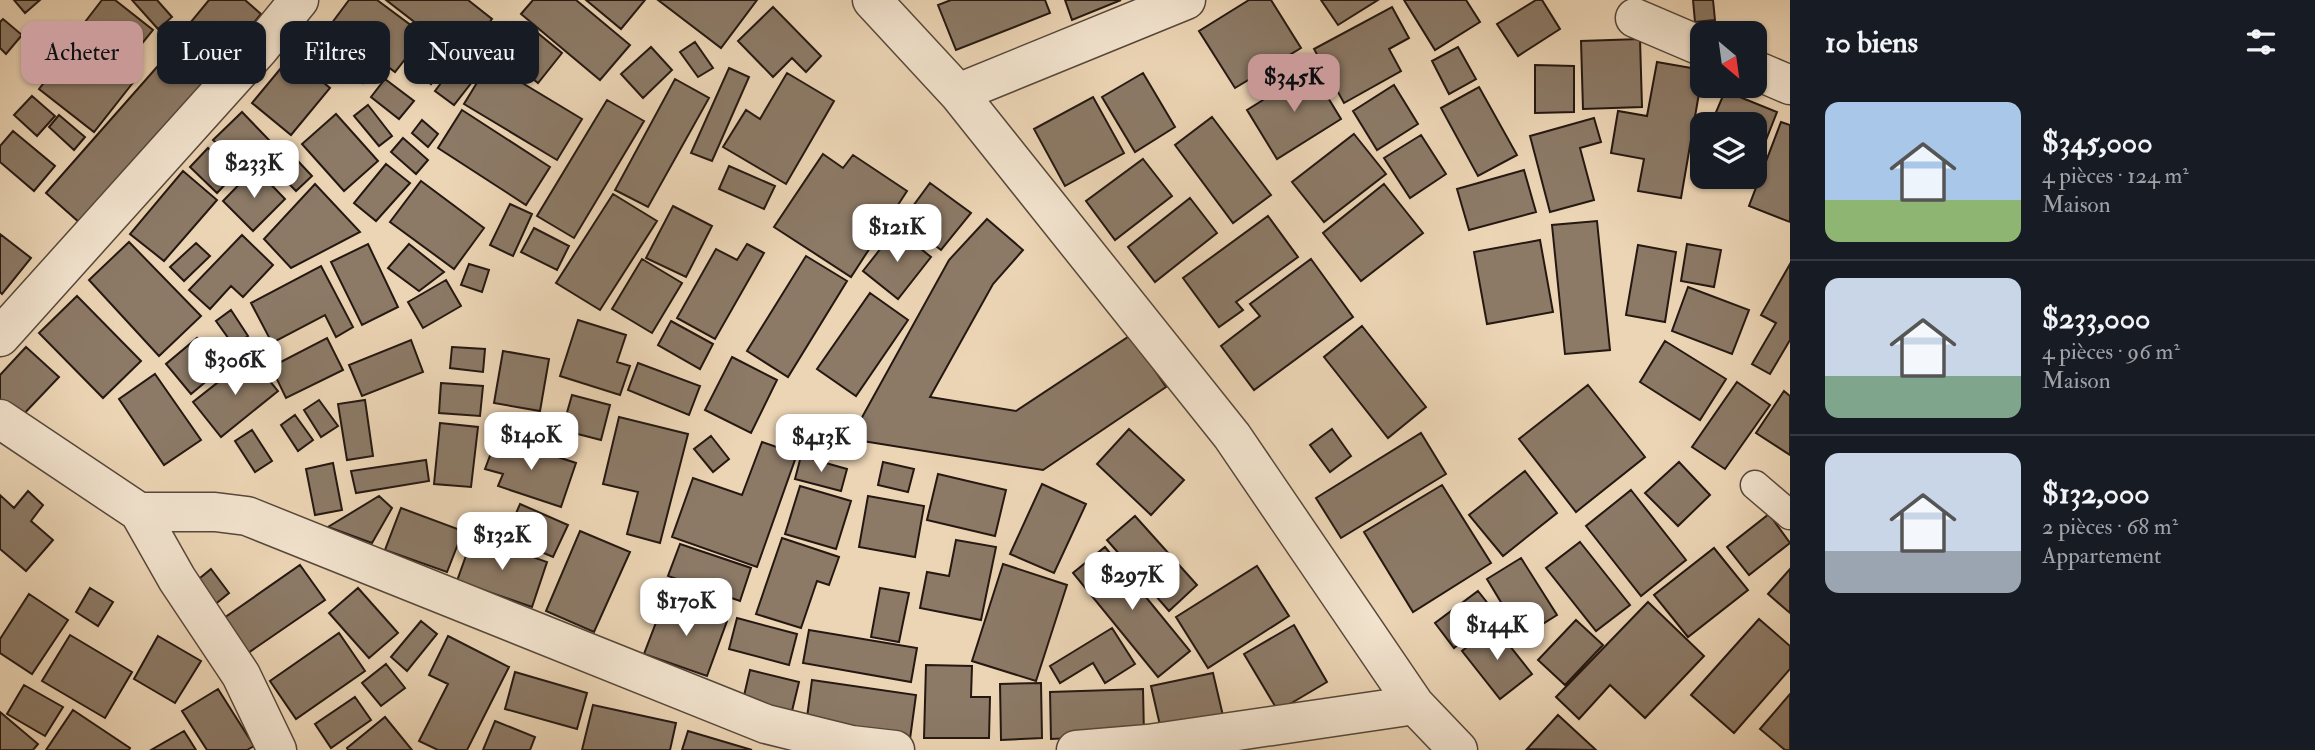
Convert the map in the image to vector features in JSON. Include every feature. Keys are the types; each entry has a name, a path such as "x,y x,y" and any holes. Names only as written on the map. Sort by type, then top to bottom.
{"street":[{"path":"0,337 259,49 299,0"},
{"path":"872,0 958,93 1232,436 1415,705 1458,750"},
{"path":"958,93 1186,0"},
{"path":"1635,19 1690,42"},
{"path":"1768,76 1790,85"},
{"path":"0,419 139,512 177,579 241,675 277,750"},
{"path":"139,512 215,512 247,516 766,724 851,745 895,750"},
{"path":"1076,750 1148,744 1415,705"}],"lane":[{"path":"1755,485 1790,514"}],"building":[{"path":"14,0 40,0 25,13"},
{"path":"102,0 115,0 142,21 86,21"},
{"path":"132,0 157,0 172,17 167,21 157,21 157,28"},
{"path":"209,0 245,0 261,14 255,21 192,21"},
{"path":"349,0 377,0 405,21 404,61 395,72 390,68 390,21 333,21"},
{"path":"386,0 468,0 492,19 490,21 413,21"},
{"path":"533,0 576,0 630,45 600,80 539,29 539,21 529,21 521,14"},
{"path":"586,0 645,0 621,29"},
{"path":"658,0 757,0 721,48"},
{"path":"951,0 1045,0 1050,13 956,50 938,5"},
{"path":"1065,0 1121,0 1072,20"},
{"path":"1249,0 1271,0 1301,48 1235,88 1199,31"},
{"path":"1321,0 1378,0 1338,25"},
{"path":"1404,0 1466,0 1480,22 1435,50"},
{"path":"1536,0 1542,0 1560,29 1518,56 1497,24"},
{"path":"1693,0 1713,0 1715,20 1695,21"},
{"path":"773,7 821,56 806,72 792,58 773,77 738,41"},
{"path":"1392,7 1409,38 1389,49 1401,71 1344,103 1314,49"},
{"path":"3,19 21,34 6,54 0,48 0,22"},
{"path":"143,22 153,30 143,42"},
{"path":"539,34 562,53 539,82"},
{"path":"1640,39 1642,107 1583,109 1581,41"},
{"path":"695,42 713,68 698,77 680,52"},
{"path":"651,47 672,70 643,98 621,74"},
{"path":"1458,47 1476,79 1449,94 1432,61"},
{"path":"1657,62 1690,68 1690,98 1698,98 1696,112 1690,112 1690,146 1681,198 1638,191 1644,159 1611,153 1618,111 1647,116"},
{"path":"1535,65 1574,66 1574,112 1535,113"},
{"path":"157,67 157,84 203,84 80,223 46,193"},
{"path":"729,68 749,77 712,161 691,153"},
{"path":"280,69 280,84 325,84 330,88 291,135 252,103"},
{"path":"1311,70 1341,119 1277,159 1247,110"},
{"path":"787,73 834,101 786,184 723,147 746,110 760,119"},
{"path":"1143,73 1175,127 1135,152 1102,97"},
{"path":"675,79 709,98 648,207 615,190"},
{"path":"390,83 414,101 399,119 371,97 381,84"},
{"path":"43,84 132,84 94,132 39,89"},
{"path":"440,84 470,84 454,105 435,91"},
{"path":"476,84 524,84 582,119 557,160 464,104"},
{"path":"1394,85 1418,124 1377,150 1353,111"},
{"path":"1479,87 1517,155 1478,176 1441,108"},
{"path":"32,96 55,116 37,136 14,115"},
{"path":"1093,97 1124,153 1065,186 1034,129"},
{"path":"1722,98 1742,98 1777,112 1767,137 1767,112 1716,112"},
{"path":"607,100 644,121 574,238 537,216"},
{"path":"368,105 392,136 379,146 354,116"},
{"path":"462,110 550,167 526,205 438,148"},
{"path":"242,112 269,140 241,168 213,140"},
{"path":"336,114 378,161 344,191 302,144"},
{"path":"59,115 85,137 74,150 49,127"},
{"path":"1212,117 1271,195 1233,223 1175,145"},
{"path":"1594,118 1601,142 1580,148 1594,200 1550,212 1530,136"},
{"path":"422,120 438,134 428,147 412,133"},
{"path":"1781,122 1790,125 1790,222 1749,206 1755,189 1767,189 1767,159"},
{"path":"13,131 55,166 34,191 0,162 0,146"},
{"path":"1354,134 1386,174 1324,222 1292,182"},
{"path":"1421,135 1446,174 1410,198 1384,158"},
{"path":"403,138 428,160 416,174 391,152"},
{"path":"282,144 312,176 296,191 266,160"},
{"path":"208,148 235,174 217,193 190,167"},
{"path":"823,154 843,168 853,155 907,191 851,277 774,227"},
{"path":"1143,159 1172,196 1115,240 1086,201"},
{"path":"386,164 410,183 376,221 354,203"},
{"path":"729,166 775,186 764,209 719,189"},
{"path":"255,168 285,199 253,231 223,201"},
{"path":"1524,170 1536,212 1469,230 1457,189"},
{"path":"183,171 217,200 164,261 130,234"},
{"path":"421,181 484,228 454,269 390,222"},
{"path":"930,183 971,213 941,250 902,221"},
{"path":"315,184 360,232 291,268 264,239"},
{"path":"1384,184 1423,233 1361,281 1323,233"},
{"path":"613,194 657,221 600,310 556,283"},
{"path":"1190,198 1217,233 1155,282 1128,247"},
{"path":"510,204 532,214 513,256 490,245"},
{"path":"673,206 712,226 686,277 646,258"},
{"path":"1268,216 1298,257 1236,302 1243,310 1219,327 1183,278"},
{"path":"987,219 1023,250 993,284 930,397 1016,411 1131,335 1166,387 1043,470 850,439 949,260"},
{"path":"1597,221 1610,350 1565,354 1552,225"},
{"path":"534,228 569,246 557,270 521,252"},
{"path":"896,229 931,257 898,299 863,271"},
{"path":"0,234 31,258 2,294 0,292"},
{"path":"242,235 273,265 243,297 231,286 210,309 189,290"},
{"path":"1540,240 1553,312 1487,324 1474,252"},
{"path":"129,242 201,316 159,356 89,280"},
{"path":"196,243 210,256 184,281 170,267"},
{"path":"368,244 398,307 362,325 331,262"},
{"path":"409,244 444,272 419,291 388,268"},
{"path":"747,244 764,253 715,339 677,318 716,249 737,260"},
{"path":"1687,244 1721,250 1714,287 1681,281"},
{"path":"1638,245 1676,252 1665,322 1626,315"},
{"path":"806,256 847,281 788,377 747,351"},
{"path":"642,259 682,283 652,333 612,309"},
{"path":"1311,259 1353,317 1254,390 1221,346 1260,316 1250,304"},
{"path":"469,264 489,270 482,292 461,285"},
{"path":"1790,264 1790,340 1770,374 1752,364 1776,323 1761,315"},
{"path":"321,266 353,327 336,337 325,315 272,343 251,303"},
{"path":"446,280 461,306 423,328 408,302"},
{"path":"1688,287 1749,310 1732,354 1672,331"},
{"path":"870,293 908,320 856,396 817,369"},
{"path":"77,296 141,361 103,398 39,333"},
{"path":"231,310 248,336 234,346 216,321"},
{"path":"578,320 626,335 617,362 630,366 620,395 560,376"},
{"path":"671,321 713,344 700,369 658,345"},
{"path":"1362,326 1426,407 1388,438 1324,357"},
{"path":"197,338 222,368 191,394 166,364"},
{"path":"327,338 343,370 286,398 271,367"},
{"path":"411,340 423,372 362,396 349,365"},
{"path":"1665,341 1726,379 1700,420 1640,382"},
{"path":"26,347 59,377 18,420 0,402 0,375"},
{"path":"452,347 485,349 483,372 450,368"},
{"path":"503,351 549,359 540,411 494,403"},
{"path":"250,357 278,391 221,437 193,402"},
{"path":"732,357 777,380 751,433 705,410"},
{"path":"638,363 700,386 689,415 628,390"},
{"path":"155,374 201,440 164,465 119,399"},
{"path":"1737,382 1770,405 1725,469 1692,447"},
{"path":"441,383 483,386 480,416 439,413"},
{"path":"1588,385 1645,457 1576,512 1519,439"},
{"path":"1784,391 1790,396 1790,455 1756,433"},
{"path":"572,395 610,405 601,440 562,430"},
{"path":"319,400 338,426 321,437 304,410"},
{"path":"365,400 373,456 347,460 338,404"},
{"path":"295,415 313,440 298,451 281,425"},
{"path":"619,417 688,434 660,543 627,534 638,492 603,484"},
{"path":"440,423 478,427 471,487 434,484"},
{"path":"1129,429 1184,480 1151,515 1097,464"},
{"path":"1332,429 1351,456 1330,472 1310,445"},
{"path":"252,430 272,461 255,472 235,441"},
{"path":"1421,433 1446,474 1341,538 1316,498"},
{"path":"711,436 729,459 713,472 694,449"},
{"path":"497,437 576,463 561,507 498,486 503,474 485,469"},
{"path":"762,442 797,454 757,567 672,537 693,478 742,495"},
{"path":"801,456 847,469 841,491 795,479"},
{"path":"426,460 429,481 356,493 351,471"},
{"path":"883,462 914,469 908,492 878,485"},
{"path":"1679,462 1710,495 1678,526 1645,493"},
{"path":"333,463 342,510 315,515 306,469"},
{"path":"1525,471 1557,513 1503,556 1469,515"},
{"path":"938,474 1006,490 995,536 927,520"},
{"path":"1042,484 1086,504 1054,573 1010,554"},
{"path":"1442,485 1491,563 1413,612 1364,532"},
{"path":"800,486 851,501 836,549 785,534"},
{"path":"1631,490 1686,560 1641,596 1586,526"},
{"path":"28,491 43,505 31,521 53,540 26,571 0,549 0,495 14,508"},
{"path":"379,496 392,508 372,543 328,527"},
{"path":"868,496 924,506 915,557 859,547"},
{"path":"520,504 568,525 553,557 506,537"},
{"path":"401,508 463,531 447,572 385,550"},
{"path":"1769,514 1790,543 1749,575 1727,547"},
{"path":"1135,516 1197,585 1169,611 1107,540"},
{"path":"580,531 630,552 594,632 546,611"},
{"path":"473,536 547,562 532,607 457,581"},
{"path":"782,538 839,557 829,585 817,581 801,628 756,614"},
{"path":"956,540 996,547 981,620 920,608 927,572 949,576"},
{"path":"1580,542 1630,605 1596,631 1546,568"},
{"path":"680,544 751,568 740,601 668,576"},
{"path":"1105,547 1190,651 1158,677 1073,573"},
{"path":"1714,548 1748,590 1688,637 1654,595"},
{"path":"1521,558 1557,615 1522,637 1487,579"},
{"path":"1003,564 1067,585 1036,681 972,661"},
{"path":"300,565 325,600 248,653 224,618"},
{"path":"1257,566 1289,616 1208,668 1176,617"},
{"path":"211,569 229,593 213,606 194,583"},
{"path":"1790,569 1790,613 1768,594"},
{"path":"90,588 113,602 98,626 76,612"},
{"path":"358,588 398,633 369,658 329,613"},
{"path":"880,588 909,593 899,642 871,637"},
{"path":"1478,591 1497,615 1454,648 1435,623"},
{"path":"29,594 68,620 32,674 0,653 0,639"},
{"path":"665,599 727,621 707,676 644,654"},
{"path":"1648,602 1704,656 1645,718 1610,685 1579,719 1556,697"},
{"path":"737,618 797,634 789,665 729,649"},
{"path":"1759,619 1790,646 1790,669 1734,733 1691,695"},
{"path":"1576,620 1603,645 1565,685 1538,660"},
{"path":"421,621 437,634 407,671 391,657"},
{"path":"1294,625 1327,682 1278,711 1244,654"},
{"path":"1494,626 1532,674 1500,699 1462,651"},
{"path":"1112,628 1135,664 1105,683 1093,663 1060,683 1050,666"},
{"path":"809,630 917,648 911,682 803,663"},
{"path":"339,633 365,671 296,719 270,681"},
{"path":"70,635 132,672 105,718 42,681"},
{"path":"158,636 201,661 175,703 134,679"},
{"path":"448,636 509,667 467,750 438,750 419,741 448,684 429,675"},
{"path":"386,664 405,688 381,706 362,683"},
{"path":"926,665 972,666 971,697 990,697 989,738 924,738"},
{"path":"750,670 799,682 792,711 743,700"},
{"path":"515,672 587,693 577,729 505,709"},
{"path":"1213,673 1224,720 1162,734 1151,686"},
{"path":"812,680 916,695 910,739 806,725"},
{"path":"1041,683 1042,738 1001,740 1000,684"},
{"path":"24,685 63,707 45,736 7,714"},
{"path":"218,689 254,746 247,750 207,750 182,711"},
{"path":"1143,689 1144,735 1051,739 1050,692"},
{"path":"1790,694 1790,750 1785,750 1760,729"},
{"path":"355,697 371,720 331,748 315,724"},
{"path":"593,705 676,723 670,750 582,750"},
{"path":"73,710 130,748 129,750 46,750"},
{"path":"0,712 38,744 33,750 0,750"},
{"path":"1558,715 1596,750 1527,749"},
{"path":"385,717 412,750 348,750 347,748"},
{"path":"495,721 535,737 530,750 483,750"},
{"path":"184,731 196,750 151,750"},
{"path":"688,731 752,750 682,750"}]}
